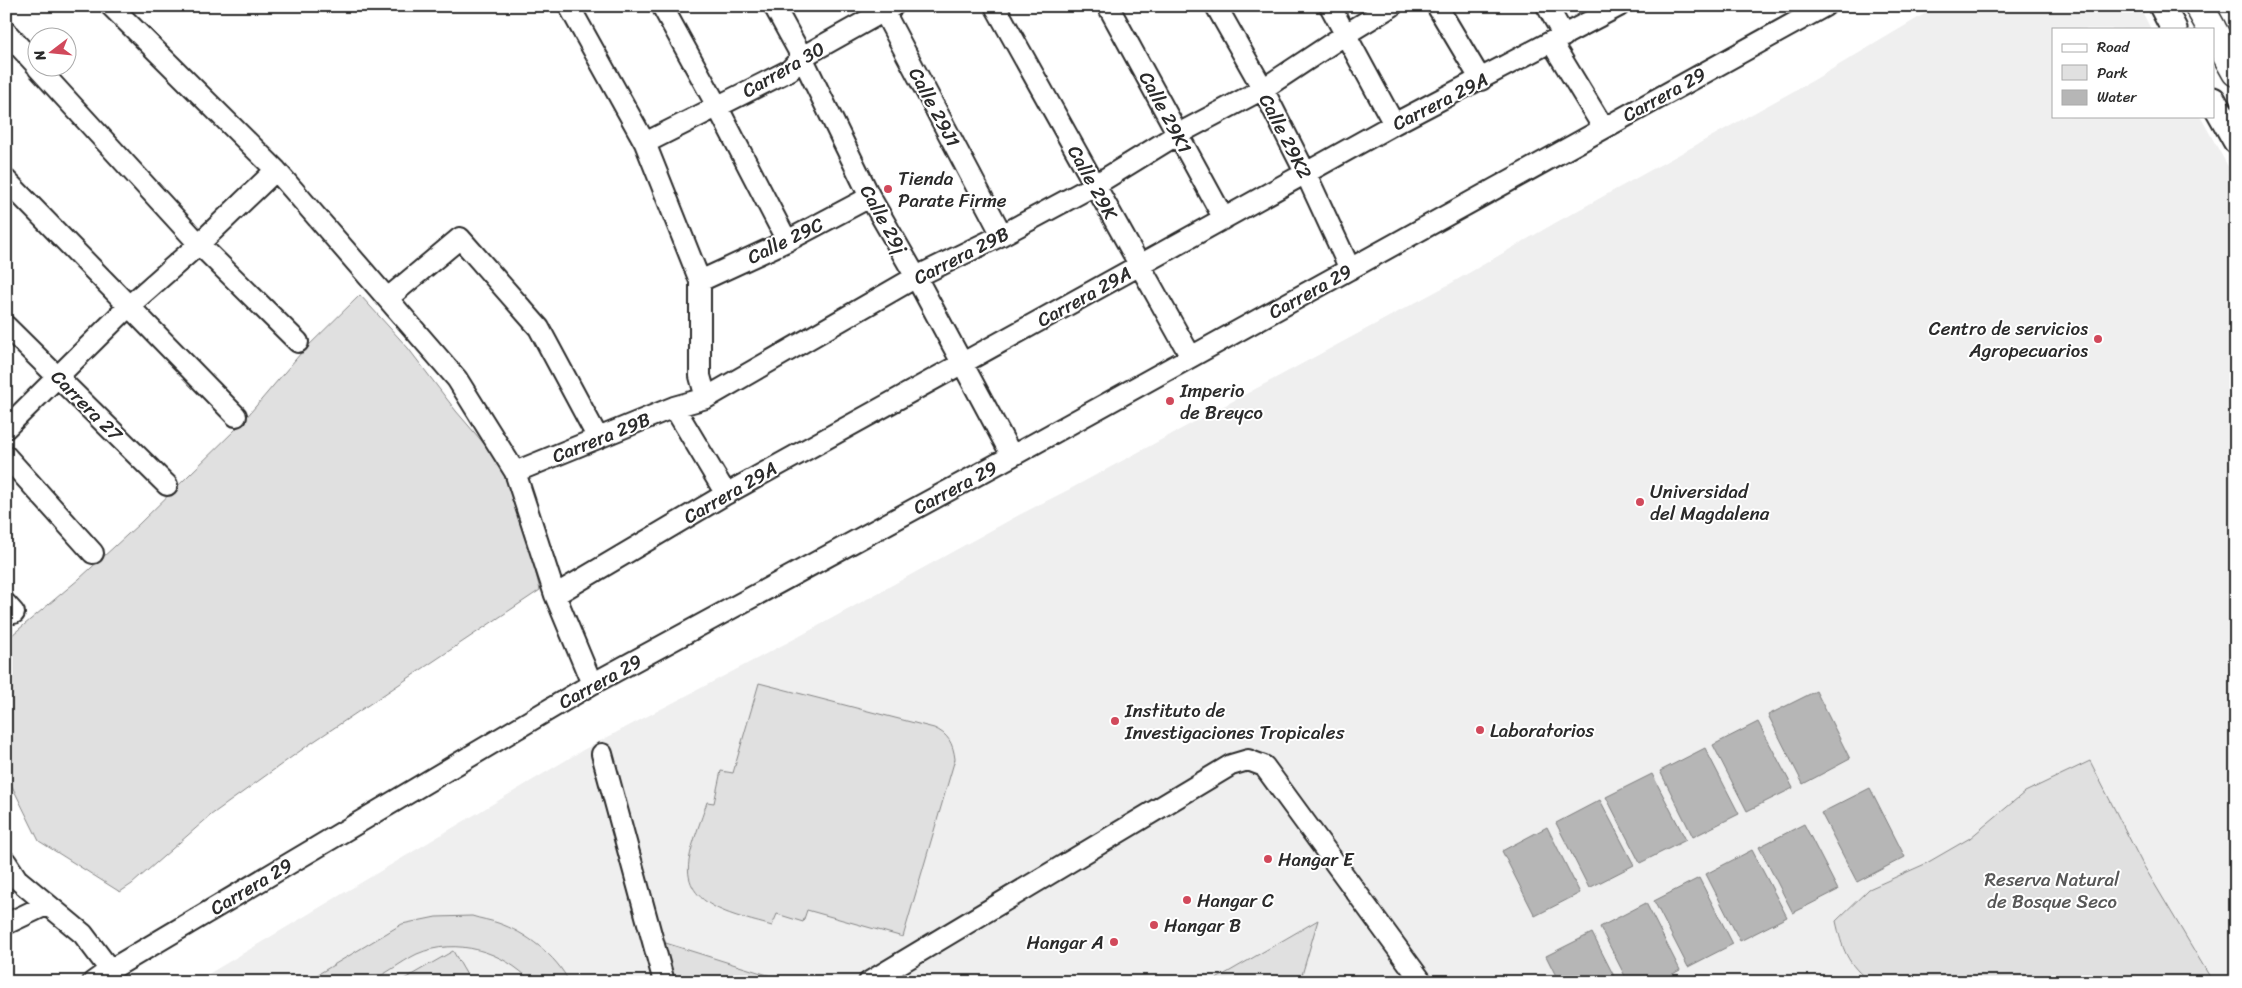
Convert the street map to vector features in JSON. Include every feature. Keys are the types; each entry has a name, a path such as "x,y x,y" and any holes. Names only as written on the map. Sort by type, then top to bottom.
{"highway":[{"path":"2200,6 2212,28"},
{"path":"2214,32 2236,72"}],"street":[{"path":"112,6 276,170 458,379 515,472 555,595 592,684"},
{"path":"569,6 644,143 700,282 700,376 706,398"},
{"path":"662,6 717,106 787,241"},
{"name":"Calle 29j","path":"774,6 802,57 870,197 1012,456"},
{"name":"Calle 29K","path":"995,6 1191,357"},
{"name":"Calle 29K1","path":"1108,6 1224,219"},
{"name":"Calle 29K2","path":"1216,6 1263,89 1306,174 1350,269"},
{"path":"1330,6 1394,124"},
{"name":"Carrera 29B","path":"515,472 674,407 706,398 916,278 1095,185 1178,134 1263,89 1392,6"},
{"path":"1437,6 1481,80"},
{"path":"1547,6 1558,39 1604,127"},
{"name":"Carrera 29A","path":"555,595 726,494 1394,124 1619,6"},
{"name":"Carrera 29","path":"94,982 110,970 592,684 1012,456 1604,127 1826,6"},
{"path":"2162,6 2173,28"},
{"name":"Carrera 30","path":"644,143 790,70 802,57 886,8"},
{"name":"Calle 29J1","path":"886,8 1002,235"},
{"path":"9,41 28,58"},
{"path":"48,78 199,244 298,342"},
{"path":"2214,102 2236,141"},
{"path":"6,428 130,306 199,244 276,170"},
{"path":"6,180 236,416"},
{"name":"Calle 29C","path":"700,282 787,241 870,197"},
{"path":"388,298 460,238 539,328 598,438"},
{"name":"Carrera 27","path":"6,326 59,376 166,485"},
{"path":"674,407 726,494"},
{"path":"6,456 93,553"},
{"path":"602,754 664,982"},
{"path":"869,982 1022,892 1230,765 1248,760 1264,766 1422,982"},
{"path":"6,862 16,880 83,934 110,970"},
{"path":"6,924 46,905"}],"shaded area":[{"name":"Universidad del Magdalena","path":"1938,6 2139,6 2150,28 2052,28 2052,118 2201,118 2236,181 2236,982 195,982 583,750 800,636 1019,515 1448,285 1555,223 1812,81"}],"green space":[{"path":"360,295 408,348 456,411 498,460 515,488 540,590 307,746 211,815 132,884 120,892 39,841 6,774 6,640 79,579 139,524 239,426 301,353"},
{"path":"759,683 934,728 943,733 949,740 955,759 903,937 807,910 803,922 777,914 772,926 729,913 716,907 703,900 694,890 689,877 689,861 694,839 707,802 714,803 721,771 733,773"},
{"name":"Reserva Natural de Bosque Seco","path":"2090,761 2142,863 2213,982 1871,982 1856,969 1843,948 1836,921 1869,889 1925,864 1970,838 2025,792"},
{"path":"472,916 495,922 519,932 539,946 557,963 569,982 532,982 507,962 493,955 463,947 447,947 417,954 366,982 305,982 402,924 436,917"},
{"path":"1318,920 1300,982 1211,982"},
{"path":"656,940 790,982 666,982"},
{"path":"453,951 471,982 399,982"}],"water":[{"path":"1816,691 1850,759 1803,784 1768,715"},
{"path":"1758,722 1793,788 1747,811 1713,745"},
{"path":"1705,748 1739,814 1693,837 1660,771"},
{"path":"1652,774 1686,840 1640,863 1606,797"},
{"path":"1870,788 1905,857 1857,882 1821,813"},
{"path":"1600,800 1634,865 1589,888 1556,823"},
{"path":"1804,824 1838,890 1793,913 1759,847"},
{"path":"1547,827 1580,893 1535,916 1502,851"},
{"path":"1752,850 1787,917 1740,941 1706,874"},
{"path":"1699,878 1733,944 1688,967 1654,901"},
{"path":"1646,903 1680,970 1658,982 1628,982 1600,927"},
{"path":"1592,933 1617,982 1559,982 1546,956"}],"place":[{"name":"Tienda Parate Firme","path":"888,189"},
{"name":"Centro de servicios Agropecuarios","path":"2098,339"},
{"name":"Imperio de Breyco","path":"1170,401"},
{"name":"Universidad del Magdalena","path":"1640,502"},
{"name":"Instituto de Investigaciones Tropicales","path":"1115,721"},
{"name":"Laboratorios","path":"1480,730"},
{"name":"Hangar E","path":"1268,859"},
{"name":"Hangar C","path":"1187,900"},
{"name":"Hangar B","path":"1154,925"},
{"name":"Hangar A","path":"1114,942"}]}
